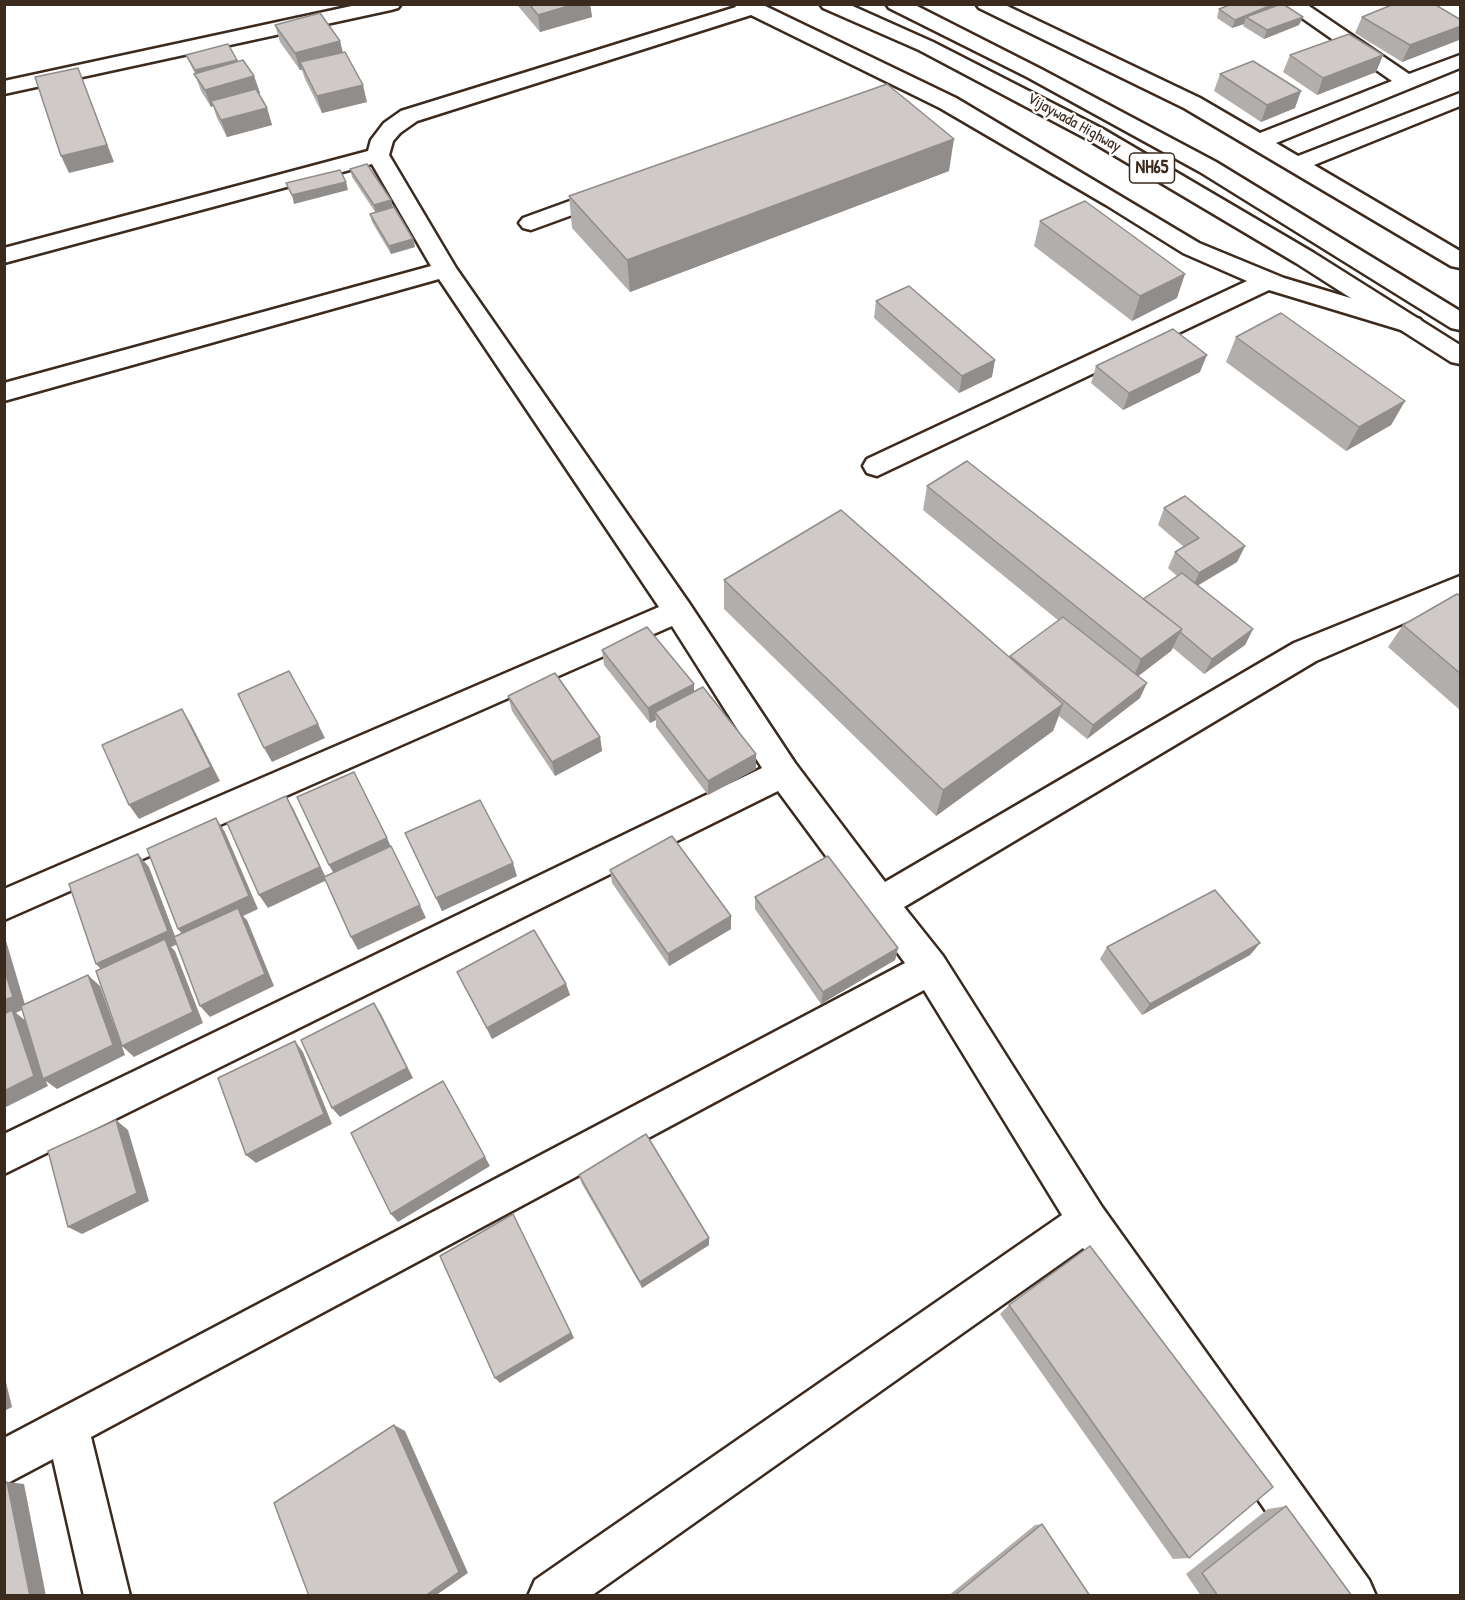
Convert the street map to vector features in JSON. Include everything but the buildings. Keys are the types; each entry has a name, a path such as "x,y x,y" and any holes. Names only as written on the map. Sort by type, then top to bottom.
{"main road":[{"path":"4,88 391,4"},
{"name":"Vijaywada Highway","path":"830,4 936,51 1095,134 1305,258 1461,356"},
{"name":"Vijaywada Highway","path":"896,4 1034,73 1208,167 1461,322"},
{"path":"986,4 1192,103 1461,261"},
{"path":"1292,4 1409,83"},
{"path":"1353,1596 1088,1221 930,968 783,773 678,611 445,270 378,155 382,140 392,128 409,116 748,6 948,103 1191,248 1268,281 1411,325"},
{"path":"1258,142 1461,62"},
{"path":"879,95 912,85"},
{"path":"1297,165 1334,148 1461,99"},
{"path":"4,256 378,155"},
{"path":"531,223 632,186"},
{"path":"4,392 445,270"},
{"path":"877,466 1268,281"},
{"path":"880,903 1305,652 1461,587"},
{"path":"4,905 678,611"},
{"path":"4,1155 783,773"},
{"path":"4,1463 67,1427 930,968"},
{"path":"552,1596 1088,1221"},
{"path":"67,1427 107,1596"}]}
